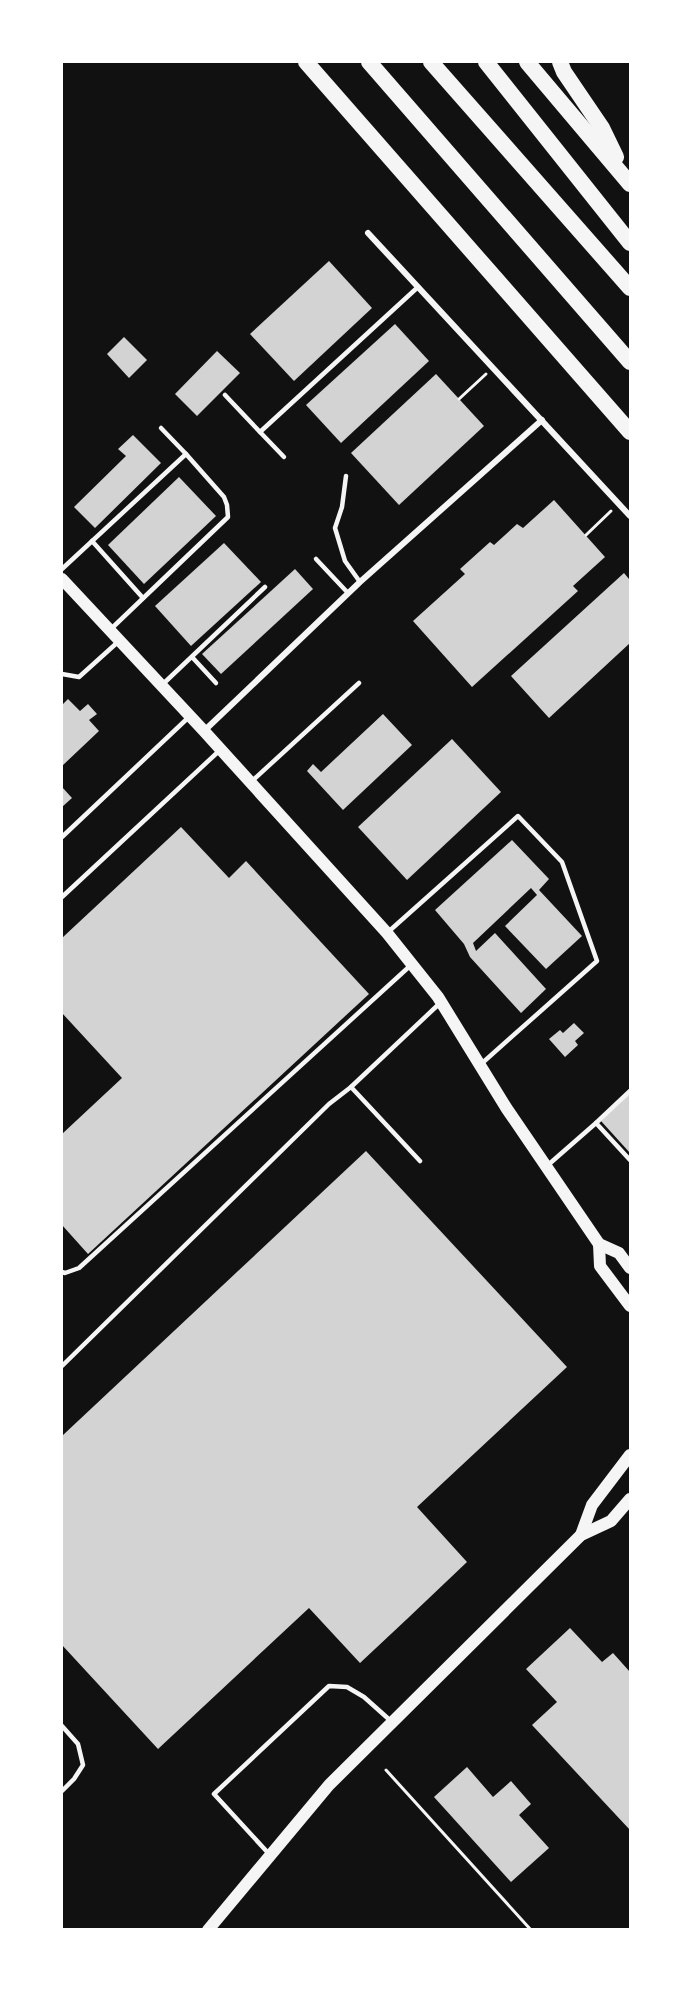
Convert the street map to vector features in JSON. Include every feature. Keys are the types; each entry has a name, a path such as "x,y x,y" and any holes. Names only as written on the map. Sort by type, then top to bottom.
{"highway":[{"path":"306,62 630,432"},
{"path":"369,62 630,362"},
{"path":"431,62 630,288"},
{"path":"486,62 630,243"},
{"path":"527,62 629,182"},
{"path":"560,62 564,72 603,128 629,182"}],"main road":[{"path":"62,579 204,730 387,933 441,1002 546,1167 599,1244 619,1253 630,1268"},
{"path":"599,1244 600,1266 630,1306"},
{"path":"581,1535 592,1505 630,1455"},
{"path":"208,1929 328,1785 581,1535 610,1521 630,1499"}],"street":[{"path":"368,233 630,516"},
{"path":"204,730 348,593 542,420"}],"lane":[{"path":"260,432 418,287"},
{"path":"225,394 284,457"},
{"path":"110,630 228,517 224,497 161,428"},
{"path":"62,568 186,454"},
{"path":"346,476 342,507 335,528 345,561 360,582"},
{"path":"92,541 143,598"},
{"path":"316,559 348,593"},
{"path":"161,686 265,587"},
{"path":"62,674 80,677 120,641"},
{"path":"192,657 216,683"},
{"path":"250,782 359,683"},
{"path":"62,837 190,717"},
{"path":"62,897 221,749"},
{"path":"387,933 518,816 562,862 597,961 480,1065"},
{"path":"62,1272 79,1268 412,964"},
{"path":"62,1366 329,1104 351,1087 441,1002"},
{"path":"351,1087 420,1161"},
{"path":"546,1167 630,1091"},
{"path":"596,1123 630,1160"},
{"path":"270,1855 214,1794 329,1686 347,1687 364,1697 392,1722"},
{"path":"62,1726 78,1744 83,1765 62,1791"}],"path":[{"path":"459,399 493,367"},
{"path":"586,535 619,503"},
{"path":"386,1770 531,1929"}],"building":[{"path":"329,261 372,308 294,381 250,334"},
{"path":"395,324 429,361 341,443 306,405"},
{"path":"124,337 147,360 129,378 107,354"},
{"path":"217,351 240,373 197,416 175,394"},
{"path":"436,374 484,426 399,505 351,453"},
{"path":"133,435 161,463 95,528 74,507 126,456 118,449"},
{"path":"179,477 216,516 144,584 108,545"},
{"path":"554,500 605,557 573,586 578,591 472,687 413,621 465,574 460,569 490,542 494,545 517,524 523,528"},
{"path":"224,543 261,582 191,646 155,606"},
{"path":"295,569 313,589 221,674 202,654"},
{"path":"624,573 630,578 630,643 549,718 511,676"},
{"path":"68,699 80,711 88,704 97,714 89,720 99,731 62,766 62,705"},
{"path":"383,714 412,745 343,810 307,771 313,764 321,772"},
{"path":"452,739 501,792 407,880 358,827"},
{"path":"62,787 72,798 62,807"},
{"path":"181,827 229,878 246,861 369,994 88,1254 62,1225 62,1134 122,1078 62,1013 62,938"},
{"path":"512,840 549,879 539,890 582,936 546,969 505,926 537,895 531,888 473,943 476,951 495,933 546,989 521,1013 470,957 464,944 435,910"},
{"path":"574,1023 584,1033 575,1041 578,1045 565,1057 549,1039 560,1030 563,1033"},
{"path":"630,1093 630,1153 601,1121"},
{"path":"366,1151 567,1367 417,1507 467,1562 360,1663 309,1608 158,1749 62,1645 62,1436"},
{"path":"570,1628 602,1662 613,1653 630,1672 630,1830 532,1725 557,1702 526,1669"},
{"path":"467,1767 493,1797 511,1781 531,1804 519,1815 549,1848 511,1882 434,1797"}]}
